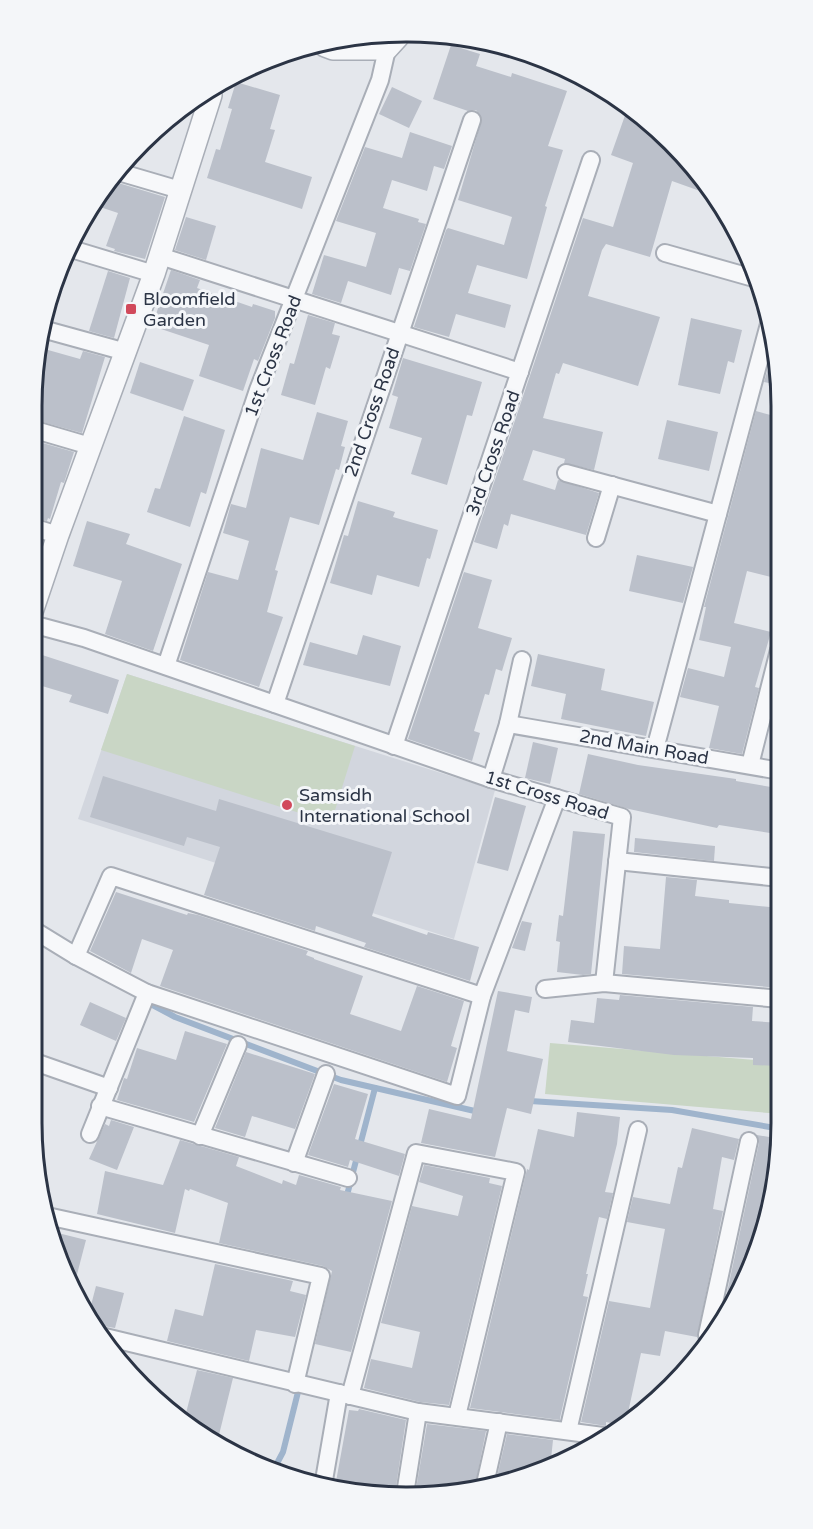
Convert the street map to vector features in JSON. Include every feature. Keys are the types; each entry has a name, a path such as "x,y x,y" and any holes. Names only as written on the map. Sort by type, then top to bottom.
{"street":[{"path":"357,45 392,43"},
{"name":"1st Cross Road","path":"166,666 258,390 380,80 392,43"},
{"path":"42,582 157,265 209,100"},
{"name":"2nd Cross Road","path":"275,704 471,120"},
{"name":"3rd Cross Road","path":"394,746 591,160"},
{"path":"126,174 180,190"},
{"path":"78,250 157,265 294,299 520,372"},
{"path":"665,253 747,276"},
{"path":"50,331 126,352"},
{"path":"655,749 765,340"},
{"path":"42,432 90,446"},
{"path":"567,473 718,514"},
{"path":"596,538 612,485"},
{"path":"42,530 58,535"},
{"name":"1st Cross Road","path":"42,627 84,638 491,779 622,817 617,861"},
{"path":"491,779 508,724 522,660"},
{"path":"750,765 771,682"},
{"name":"2nd Main Road","path":"508,724 771,769"},
{"path":"42,935 76,956 147,993 457,1096 482,996 557,798"},
{"path":"604,983 617,861 771,877"},
{"path":"76,956 111,876 482,996"},
{"path":"545,989 604,983 771,998"},
{"path":"90,1134 147,993"},
{"path":"200,1136 238,1045"},
{"path":"42,1065 109,1088"},
{"path":"294,1163 326,1074"},
{"path":"100,1106 348,1178"},
{"path":"568,1431 638,1130"},
{"path":"709,1327 749,1141"},
{"path":"325,1478 345,1395 416,1153 516,1172 457,1416"},
{"path":"54,1218 321,1276 295,1384"},
{"path":"113,1339 418,1412 568,1431 591,1437"},
{"path":"406,1487 418,1412"},
{"path":"486,1478 499,1422"}],"shaded area":[{"name":"Samsidh International School","path":"127,674 495,790 454,939 78,819"}],"green space":[{"path":"127,674 355,746 331,823 101,750"},
{"path":"550,1043 771,1061 771,1113 545,1094"}],"building":[{"path":"451,45 480,54 476,66 511,77 512,73 567,91 548,146 563,150 545,206 547,207 527,279 477,265 468,293 511,305 505,328 456,314 449,337 414,327 446,230 448,228 504,245 512,217 458,200 482,119 476,110 468,111 433,99"},
{"path":"239,83 280,95 270,129 275,130 265,162 312,177 302,209 207,178 216,149 220,150 232,109 228,108 235,85"},
{"path":"392,87 422,101 409,128 379,114"},
{"path":"625,115 647,132 681,166 701,191 672,181 650,257 606,244 602,250 588,296 660,317 638,386 563,363 559,374 556,373 543,418 603,432 594,470 564,463 565,459 533,450 523,480 555,490 558,480 599,493 586,535 511,514 508,526 504,524 497,549 474,542 583,218 613,227 633,163 611,155"},
{"path":"410,132 452,146 444,169 434,166 427,191 392,180 383,208 419,219 418,222 426,224 410,271 399,268 391,295 348,281 341,303 312,294 324,255 366,267 376,233 336,221 365,147 402,158"},
{"path":"119,183 165,197 145,259 114,251 115,249 106,246 118,213 101,207"},
{"path":"186,217 216,226 206,260 175,250"},
{"path":"171,270 200,280 197,288 252,307 253,304 275,311 275,318 258,361 254,359 243,391 199,376 209,345 152,326"},
{"path":"108,271 130,278 114,338 89,331"},
{"path":"308,315 335,323 332,334 340,336 330,369 326,367 315,405 281,395 290,363 294,364"},
{"path":"691,318 742,330 734,363 728,361 720,394 678,385"},
{"path":"47,350 80,359 83,351 105,357 82,433 42,422"},
{"path":"403,358 482,382 472,416 467,415 447,485 411,474 422,438 389,428 398,397 392,395"},
{"path":"140,362 194,380 183,411 130,393"},
{"path":"769,367 770,383 764,382"},
{"path":"756,411 771,415 771,577 747,571 734,623 771,632 755,687 759,688 742,754 709,748 719,706 680,697 688,668 724,677 731,647 699,640 706,607 704,607"},
{"path":"317,412 348,421 341,446 345,447 319,525 290,517 275,570 278,571 267,612 283,617 259,687 180,660 208,572 238,580 249,541 223,533 231,504 246,508 261,448 303,460"},
{"path":"184,416 225,430 206,494 201,492 190,527 147,512 155,488 160,489"},
{"path":"667,420 718,432 709,471 658,459"},
{"path":"42,443 74,452 64,483 61,482 50,519 48,518 47,521 42,520"},
{"path":"358,501 395,512 393,517 438,530 419,587 377,575 372,595 330,583 344,535 348,536"},
{"path":"87,521 130,534 126,544 182,564 153,651 105,634 122,581 73,566"},
{"path":"637,555 693,567 683,603 629,591"},
{"path":"464,572 492,580 478,628 512,638 502,671 496,669 489,695 485,694 474,731 480,733 472,761 408,739"},
{"path":"363,635 401,646 390,686 303,665 310,642 357,655"},
{"path":"538,654 605,669 601,690 654,702 646,736 561,719 566,694 531,686"},
{"path":"42,655 119,680 108,714 69,702 72,695 42,686"},
{"path":"533,742 558,748 550,784 525,778"},
{"path":"588,754 638,765 736,779 736,781 771,787 770,833 719,825 717,828 629,809 579,794"},
{"path":"103,776 216,811 219,799 392,852 372,916 427,935 428,932 479,947 470,981 364,947 366,943 316,926 315,931 204,895 220,847 187,837 184,846 90,817"},
{"path":"495,797 526,806 508,871 477,863"},
{"path":"573,831 605,834 591,974 583,975 557,972 560,942 556,941 559,915 563,916"},
{"path":"635,838 715,846 714,861 634,852"},
{"path":"666,877 697,880 695,896 729,900 729,903 771,907 771,987 622,974 624,946 660,949"},
{"path":"116,892 187,915 188,913 198,915 308,951 306,955 314,959 363,976 350,1014 401,1031 417,986 464,1001 451,1046 457,1048 447,1082 160,986 173,950 142,939 131,973 90,951"},
{"path":"522,921 532,923 525,951 512,948"},
{"path":"498,991 532,997 529,1013 515,1010 507,1051 543,1059 531,1114 507,1108 495,1157 421,1143 429,1109 471,1119"},
{"path":"620,995 753,1007 752,1021 771,1022 771,1066 753,1065 753,1058 674,1055 568,1042 571,1020 594,1023 597,998 619,1000"},
{"path":"90,1002 126,1018 116,1041 80,1025"},
{"path":"185,1031 227,1044 194,1122 117,1100 137,1048 176,1060"},
{"path":"246,1052 315,1074 295,1129 252,1116 245,1137 215,1128"},
{"path":"334,1084 368,1094 355,1139 405,1154 399,1176 350,1160 348,1167 308,1155"},
{"path":"577,1112 620,1117 617,1144 605,1192 613,1193 607,1219 599,1217 586,1274 588,1274 583,1296 588,1297 560,1420 470,1408 538,1129 574,1137"},
{"path":"111,1120 134,1127 117,1170 89,1159 105,1124 109,1126"},
{"path":"692,1128 739,1139 734,1160 722,1157 713,1209 723,1211 697,1337 665,1331 660,1356 641,1353 628,1412 613,1423 606,1422 606,1426 581,1422 609,1301 650,1308 665,1229 627,1222 633,1197 670,1204 678,1167 682,1168"},
{"path":"757,1135 770,1137 764,1194 752,1240 726,1297 759,1143"},
{"path":"180,1140 239,1157 236,1166 282,1184 283,1180 296,1185 299,1175 341,1187 340,1190 392,1201 351,1352 315,1344 332,1271 323,1266 219,1243 228,1203 185,1189 175,1233 97,1214 105,1171 163,1185"},
{"path":"424,1165 490,1178 489,1183 502,1186 449,1405 420,1402 364,1388 371,1359 412,1368 420,1332 381,1323 412,1206 458,1216 463,1196 419,1182"},
{"path":"59,1233 86,1240 77,1276"},
{"path":"215,1264 293,1281 290,1291 306,1295 295,1337 256,1330 249,1361 167,1341 175,1309 203,1316"},
{"path":"96,1286 124,1293 115,1328 104,1326 91,1305"},
{"path":"197,1370 233,1378 219,1435 186,1413"},
{"path":"359,1409 406,1420 396,1487 336,1480 349,1410 358,1411"},
{"path":"427,1424 486,1431 476,1480 416,1487"},
{"path":"507,1434 553,1440 551,1457 497,1476"}],"waterway":[{"path":"145,1001 175,1017 341,1080 479,1112"},
{"path":"346,1199 375,1088"},
{"path":"526,1102 672,1110 771,1127"},
{"path":"277,1463 283,1452 300,1384"}],"place":[{"name":"Bloomfield Garden","path":"131,309"},
{"name":"Samsidh International School","path":"287,805"}]}
